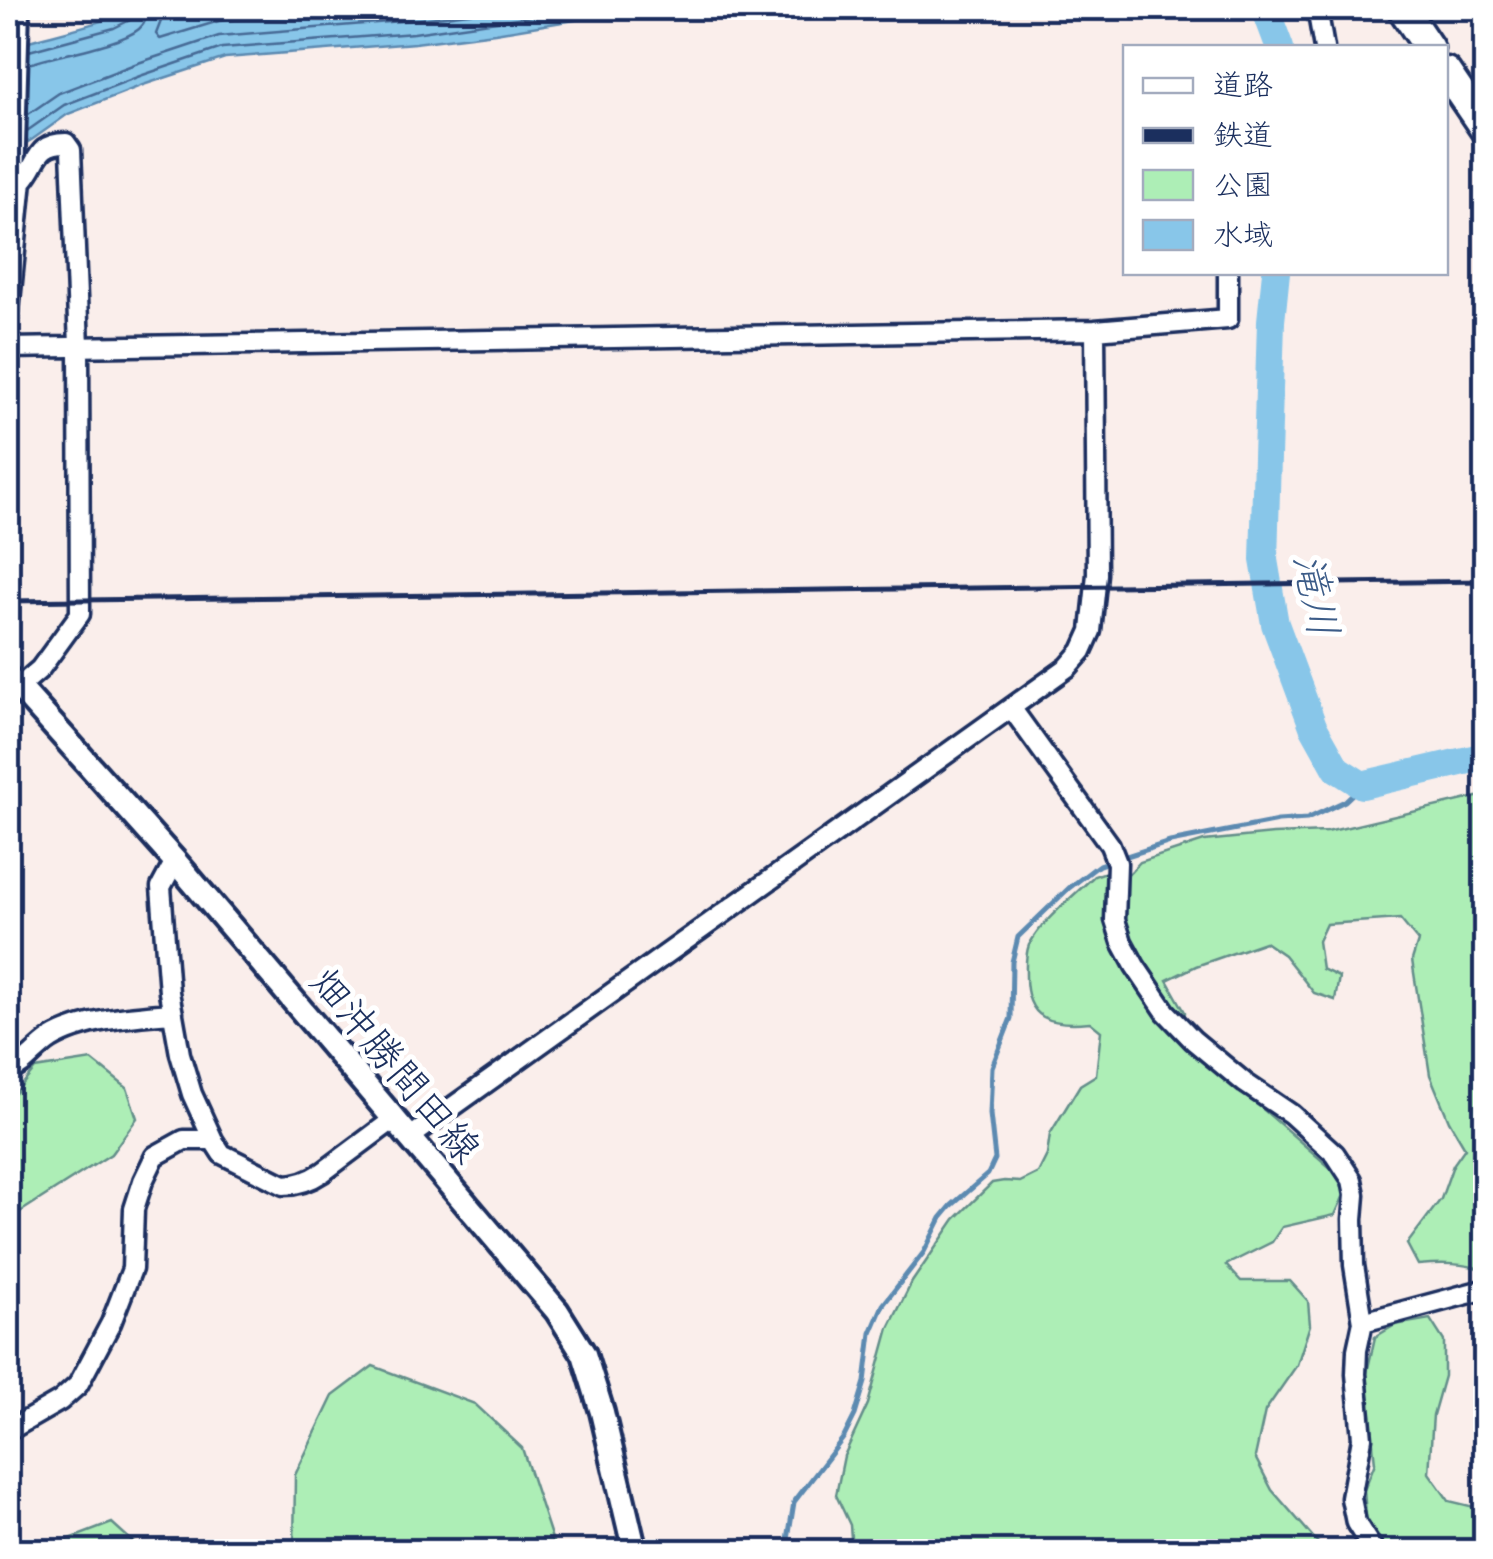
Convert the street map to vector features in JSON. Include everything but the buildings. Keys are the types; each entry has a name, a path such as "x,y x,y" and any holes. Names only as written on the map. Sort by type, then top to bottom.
{"highway":[{"path":"1402,8 1427,45"},
{"path":"12,183 13,11"},
{"path":"1448,75 1486,131"}],"main road":[{"name":"畑沖勝間田線","path":"13,682 175,861 557,1311 584,1354 635,1552"}],"street":[{"path":"1318,8 1324,45"},
{"path":"8,322 12,183 48,146 66,143 72,150 80,346 80,614 40,669 13,682"},
{"path":"8,348 1095,330 1228,319 1228,275"},
{"path":"409,1138 1068,667 1091,631 1097,574 1095,330"},
{"path":"1012,709 1114,854 1115,920 1122,942 1166,1012 1245,1083 1291,1114 1335,1154 1352,1180 1354,1265 1363,1322 1356,1374 1362,1438 1351,1498 1356,1523 1376,1552"},
{"path":"175,861 161,886 173,1013 192,1094 222,1154 284,1185 294,1185 312,1179 394,1119"},
{"path":"8,1072 21,1066 51,1039 76,1028 173,1013"},
{"path":"8,1431 78,1386 111,1323 132,1269 134,1208 155,1156 184,1140 213,1140"},
{"path":"1363,1322 1486,1289"}],"green space":[{"path":"1485,795 1485,1270 1452,1264 1418,1265 1407,1244 1441,1199 1453,1165 1465,1148 1430,1075 1412,960 1418,941 1400,919 1326,924 1318,941 1322,969 1339,977 1335,1000 1314,993 1284,955 1265,942 1167,980 1185,1012 1182,1039 1349,1184 1335,1215 1282,1227 1272,1242 1226,1265 1241,1281 1290,1281 1308,1301 1310,1325 1297,1365 1265,1411 1255,1457 1272,1490 1319,1544 1352,1548 1367,1528 1364,1490 1375,1463 1366,1377 1375,1337 1395,1325 1430,1319 1444,1341 1444,1376 1433,1415 1429,1473 1449,1501 1478,1508 1485,1502 1485,1551 852,1551 850,1525 836,1495 844,1456 868,1404 889,1328 912,1282 955,1219 992,1183 1020,1182 1038,1173 1047,1155 1050,1134 1080,1085 1096,1075 1101,1031 1090,1022 1064,1023 1043,1017 1027,991 1027,953 1043,926 1094,876 1106,872 1112,880 1126,877 1140,862 1204,841 1327,832"},
{"path":"92,1060 127,1088 137,1118 111,1154 20,1212 8,1245 8,1102 35,1069"},
{"path":"373,1366 475,1404 522,1448 556,1551 294,1551 295,1475 333,1396"},
{"path":"112,1523 143,1551 56,1551 67,1540"}],"water":[{"path":"134,8 648,8 415,43 225,58 68,114 8,154 8,47"}],"waterway":[{"name":"滝川","path":"1265,8 1279,45"},
{"name":"滝川","path":"1276,275 1264,560 1275,624 1313,726 1337,769 1362,785 1486,756"},
{"path":"786,1552 794,1502 844,1437 855,1415 865,1382 871,1333 883,1305 924,1252 941,1218 988,1174 995,1159 990,1114 992,1067 1011,1018 1012,962 1018,937 1099,865 1170,842 1307,819 1345,801 1362,785"}],"railway":[{"path":"8,601 1486,581"}]}
